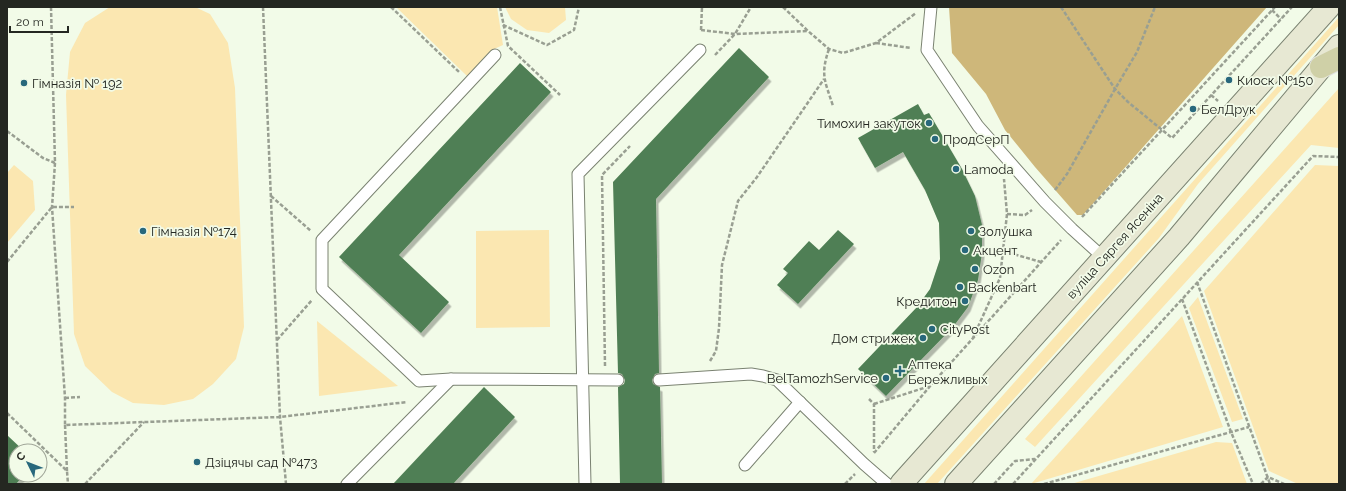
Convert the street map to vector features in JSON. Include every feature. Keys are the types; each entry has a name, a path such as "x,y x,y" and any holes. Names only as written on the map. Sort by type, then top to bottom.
{"main road":[{"name":"вуліца Сяргея Ясеніна","path":"901,484 1329,7"},
{"path":"956,484 1179,237 1330,63 1339,46"}],"lane":[{"path":"931,7 927,50 978,126 1045,202 1104,258"},
{"path":"585,484 584,380 578,174 700,50"},
{"path":"495,55 322,240 322,289 419,382 451,379 618,380"},
{"path":"659,380 751,374 777,380 864,464 887,484"},
{"path":"347,484 451,379"},
{"path":"745,465 800,402"}],"path":[{"path":"51,7 55,163 52,207 65,398 68,484"},
{"path":"263,7 280,417 286,484"},
{"path":"391,7 469,82"},
{"path":"500,7 508,46 560,96"},
{"path":"503,25 547,45 574,30 579,7"},
{"path":"700,50 702,7"},
{"path":"714,57 735,34 751,7"},
{"path":"783,7 808,31 829,48 843,53 876,43 917,12 916,7"},
{"path":"1061,7 1114,89 1172,138 1292,7"},
{"path":"1007,214 1025,215 1045,202 1068,174 1114,89 1137,52 1155,7"},
{"path":"846,484 1041,262 1275,7"},
{"path":"1272,10 1281,19"},
{"path":"701,30 735,34 808,31"},
{"path":"876,43 910,47 914,52"},
{"path":"829,48 824,64 824,79 833,106"},
{"path":"685,379 701,371 716,351 719,328 722,265 738,201 757,177 824,79"},
{"path":"7,131 43,158 55,163"},
{"path":"605,380 602,175 634,141"},
{"path":"1013,484 1313,156 1339,157"},
{"path":"972,340 1000,278 1007,214 1005,180 1001,175"},
{"path":"271,196 322,240"},
{"path":"52,207 74,207"},
{"path":"7,262 52,207"},
{"path":"1003,251 1041,262"},
{"path":"1197,282 1270,484"},
{"path":"277,340 322,289"},
{"path":"1182,299 1231,432 1253,484"},
{"path":"874,404 931,386"},
{"path":"65,398 80,397"},
{"path":"65,425 280,417 432,398"},
{"path":"869,399 874,404 874,453"},
{"path":"7,413 67,471"},
{"path":"85,484 144,422"},
{"path":"1044,484 1249,427"},
{"path":"994,484 1015,461 1036,458"},
{"path":"1261,484 1268,477"},
{"path":"1268,477 1284,484"}],"shaded area":[{"name":"Гімназія №174","path":"110,7 195,7 210,14 228,43 235,88 244,327 236,359 213,384 193,399 164,405 133,403 112,392 85,366 74,334 66,95 70,52 85,23"},
{"path":"396,7 497,7 503,45 492,50 467,76"},
{"path":"505,7 565,7 566,20 549,33 527,30 511,19"},
{"path":"949,7 1267,7 1083,215 1077,215 1005,130 986,94 952,53"},
{"path":"1339,17 1339,25 1198,184 1159,238 937,484 924,484"},
{"path":"1339,88 1339,148 1311,145 1035,447 1025,439"},
{"path":"14,165 33,181 35,210 7,243 7,173"},
{"path":"1315,165 1339,166 1339,484 1298,484 1269,471 1204,291"},
{"path":"549,230 550,327 476,328 476,231"},
{"path":"1198,297 1243,419 1232,422 1189,308"},
{"path":"1182,316 1223,427 1031,484"},
{"path":"317,321 398,386 319,396"},
{"path":"1216,442 1232,443 1247,484 1071,484"}],"building":[{"path":"739,48 769,77 656,199 659,373 655,374 652,380 653,384 660,387 662,484 620,484 618,387 624,384 625,380 622,374 618,373 613,182"},
{"path":"520,63 551,92 399,255 449,302 421,333 339,257"},
{"path":"918,104 924,115 929,113 962,169 975,196 982,225 982,253 978,280 968,307 953,327 886,396 858,369 917,307 930,289 940,259 939,223 925,190 903,152 875,168 858,138"},
{"path":"838,230 854,244 798,304 777,285 788,273 783,269 809,241 819,250"},
{"path":"484,387 515,417 453,484 393,484"},
{"path":"7,435 16,443 8,443 8,483 17,483 7,484"}],"place":[{"name":"Киоск №150","path":"1229,80"},
{"name":"Гімназія № 192","path":"24,83"},
{"name":"БелДрук","path":"1193,109"},
{"name":"Тимохин закуток","path":"929,123"},
{"name":"ПродСерП","path":"935,139"},
{"name":"Lamoda","path":"956,169"},
{"name":"Гімназія №174","path":"143,231"},
{"name":"Золушка","path":"971,231"},
{"name":"Акцент","path":"965,250"},
{"name":"Ozon","path":"975,269"},
{"name":"Backenbart","path":"960,287"},
{"name":"Кредитон","path":"965,301"},
{"name":"CityPost","path":"932,329"},
{"name":"Дом стрижек","path":"923,338"},
{"name":"Аптека Бережливых","path":"900,371"},
{"name":"BelTamozhService","path":"886,378"},
{"name":"Дзіцячы сад №473","path":"197,462"}]}
